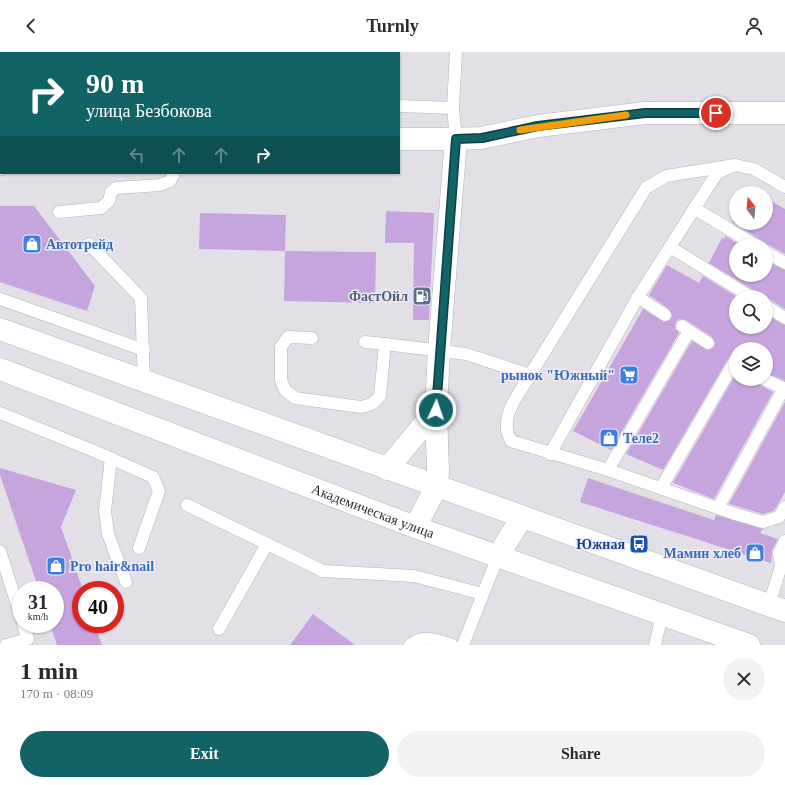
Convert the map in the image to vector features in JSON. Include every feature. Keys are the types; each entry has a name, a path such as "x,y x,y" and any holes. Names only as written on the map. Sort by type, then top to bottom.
{"main road":[{"path":"400,140 482,138 538,126 645,113 785,113"},
{"path":"415,527 437,486 436,410 439,350 456,139"},
{"path":"0,329 144,382 777,608"},
{"name":"Академическая улица","path":"0,369 415,527 749,645"},
{"path":"387,469 436,410"},
{"path":"498,556 522,517"}],"lane":[{"path":"456,52 453,108 456,139"},
{"path":"400,106 453,108"},
{"path":"550,454 638,297 694,208 717,173 735,165"},
{"path":"785,187 754,169 735,165 666,176 646,188 509,410 506,431 511,441 550,454 608,470 763,522 779,516 785,507"},
{"path":"59,212 101,208 109,200 110,192 116,188 160,185 170,180 173,174"},
{"path":"694,208 743,238"},
{"path":"90,244 141,298 144,382"},
{"path":"670,246 740,290"},
{"path":"773,256 785,263"},
{"path":"638,297 665,315"},
{"path":"0,299 144,350"},
{"path":"773,310 785,318"},
{"path":"608,470 685,328 708,343"},
{"path":"312,338 288,337 281,347 281,380 285,390 295,398 361,407 372,404 380,396 385,344"},
{"path":"365,342 466,354 530,375"},
{"path":"660,488 729,366"},
{"path":"718,508 784,388 773,383"},
{"path":"0,413 111,458 153,477 159,491 139,548"},
{"path":"111,458 105,511 108,534 126,582"},
{"path":"187,505 323,571 414,576 483,594"},
{"path":"777,608 781,566 779,553 785,541"},
{"path":"219,629 267,544"},
{"path":"0,552 12,589"},
{"path":"463,645 498,556"},
{"path":"654,645 662,615"},
{"path":"410,645 417,640 428,638 452,645"},
{"path":"6,645 29,642"}],"building":[{"path":"773,202 785,209 785,254 773,247 773,238 757,238 745,230 773,230"},
{"name":"Автотрейд","path":"0,206 34,206 95,286 87,311 0,282"},
{"path":"386,211 434,213 429,320 413,320 414,243 385,243"},
{"path":"200,213 286,215 285,251 199,249"},
{"path":"725,236 729,238 729,275 709,263 722,238 724,239"},
{"path":"285,251 376,252 375,303 284,301"},
{"path":"773,264 785,270 785,309 773,301 773,290 753,290 740,282 773,282"},
{"name":"рынок \"Южный\"","path":"667,265 699,283 703,276 729,292 729,334 773,334 773,319 785,325 785,381 773,376 773,342 729,342 729,357 663,470 626,454 692,341 707,350 714,347 715,343 712,337 686,320 679,319 676,322 675,329 679,333 611,450 573,431 643,309 664,322 671,319 672,315 669,309 649,295"},
{"path":"729,386 762,386 773,392 714,499 673,483"},
{"path":"785,402 785,492 774,511 763,514 729,504"},
{"path":"0,468 76,490 61,527 80,581 72,581 72,633 97,633 102,645 57,645 53,633 64,633 64,581 36,581 0,475"},
{"path":"588,478 714,520 716,515 763,529 760,533 778,539 772,550 771,563 580,502"},
{"path":"313,614 355,645 290,645"}],"slow traffic":[{"path":"520,130 538,126 626,115"}],"place":[{"name":"Автотрейд","path":"32,244"},
{"name":"ФастОйл","path":"422,296"},
{"name":"рынок \"Южный\"","path":"629,375"},
{"name":"Теле2","path":"609,438"},
{"name":"Южная","path":"639,544"},
{"name":"Мамин хлеб","path":"755,553"},
{"name":"Pro hair&nail","path":"56,566"}],"route":[{"path":"436,410 439,350 456,139 482,138 538,126 645,113 716,113"}]}
